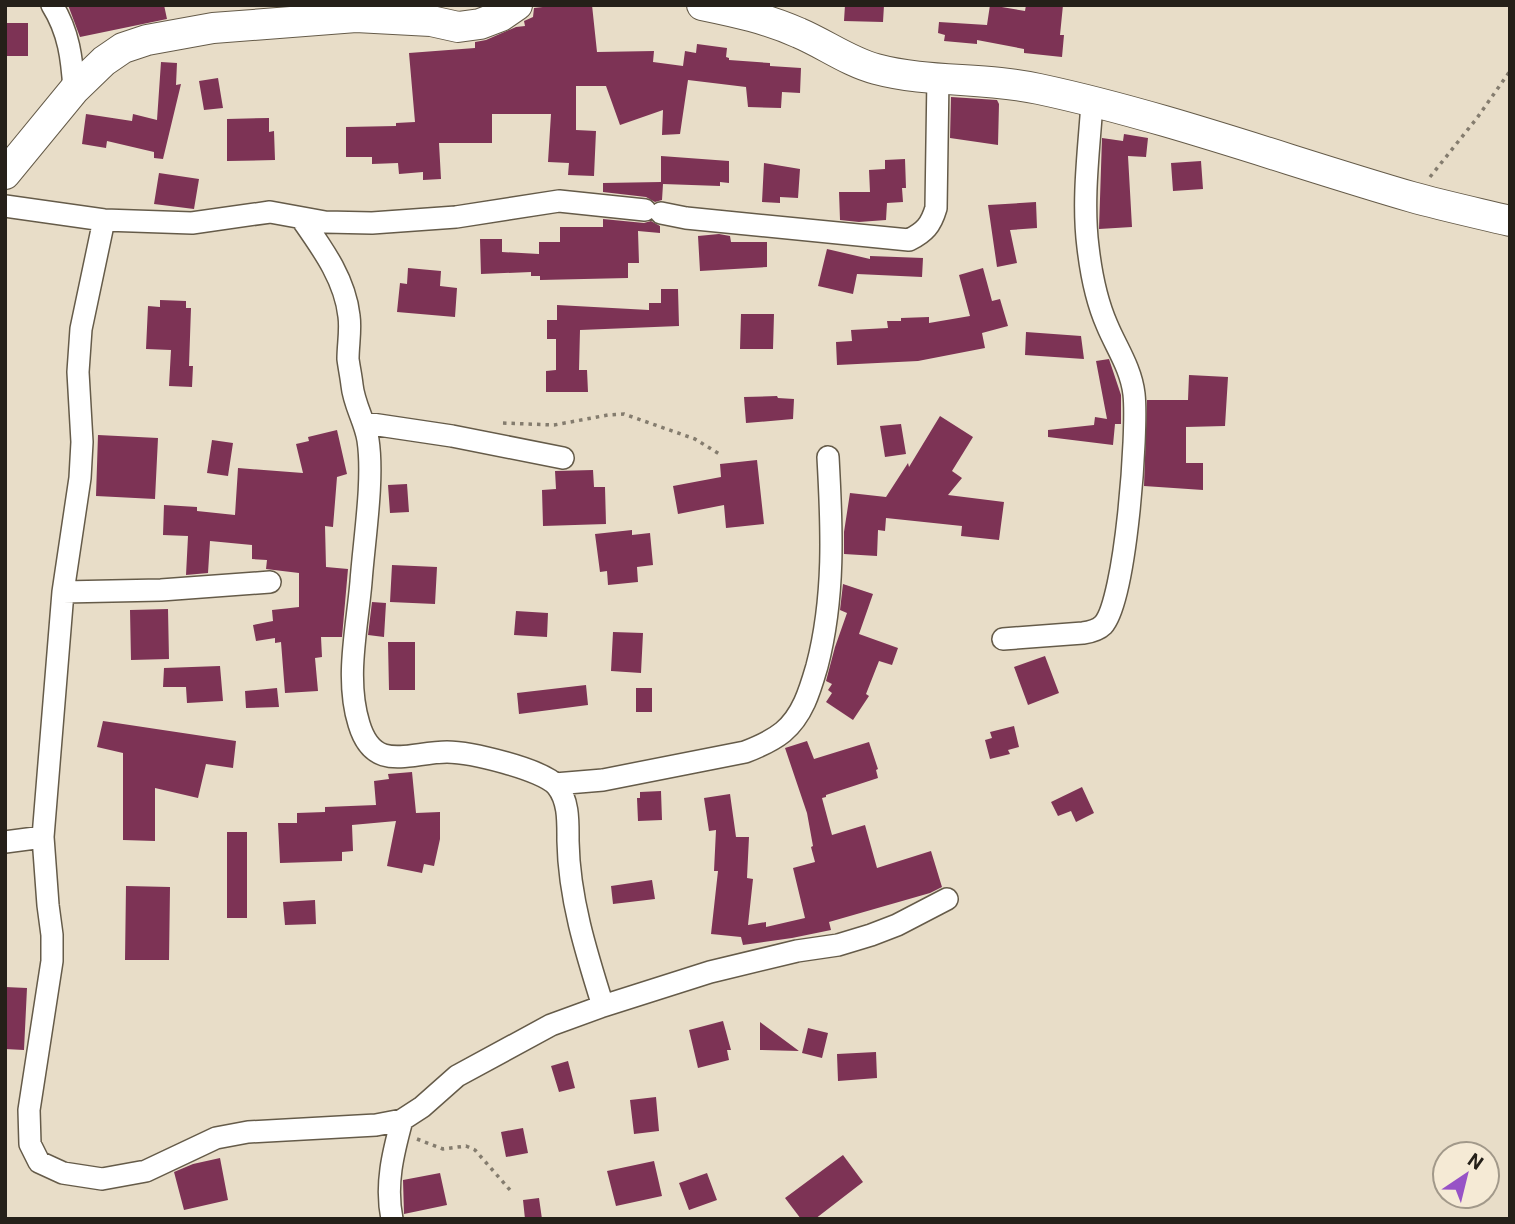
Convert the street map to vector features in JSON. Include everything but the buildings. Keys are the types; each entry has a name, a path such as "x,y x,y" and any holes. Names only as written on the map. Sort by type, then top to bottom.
{"street":[{"path":"52,5 62,20 71,52 74,90"},
{"path":"5,174 74,90 104,61 123,48 177,33 356,17 431,13 458,27 480,24 501,16 517,5"},
{"path":"702,5 730,9 800,33 872,68 901,75 1014,84 1250,147 1413,197 1510,221"},
{"path":"5,206 104,220 192,223 270,212 326,222 372,223 456,217 559,201 711,221 909,240 924,233 936,208 938,76"},
{"path":"1003,639 1083,633 1103,625 1115,596 1123,558 1131,496 1134,393 1124,358 1106,324 1094,286 1088,244 1087,193 1092,103"},
{"path":"301,218 331,262 343,288 349,317 348,359 353,397 365,423 369,443 369,476 352,673 359,723 368,747 383,755 400,758 446,752 476,755 540,775 555,784 565,800 569,875 581,932 603,1006"},
{"path":"104,220 81,329 78,372 82,442 80,478 63,592 43,838 52,961 29,1110 30,1144 39,1162 63,1173 102,1179 146,1171 190,1149 248,1132 400,1125 457,1076 551,1025 603,1006 751,961 838,945 871,935 947,900"},
{"path":"365,423 452,436 563,458"},
{"path":"555,784 603,780 745,752 784,732 809,694 823,642 830,600 832,549 828,457"},
{"path":"63,592 162,590 270,582"},
{"path":"5,842 43,838"},
{"path":"392,1219 388,1201 389,1181 400,1125"}],"path":[{"path":"1413,197 1477,118 1510,71"},
{"path":"501,423 554,425 624,414 695,439 721,455"},
{"path":"400,1125 443,1149 462,1146 475,1150 510,1191"}]}
